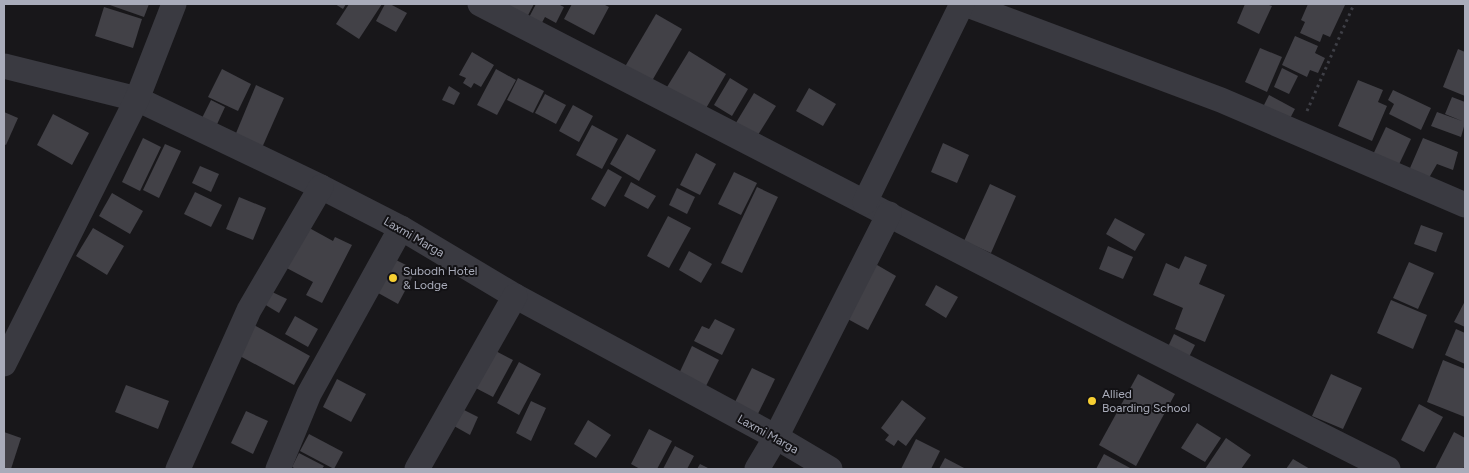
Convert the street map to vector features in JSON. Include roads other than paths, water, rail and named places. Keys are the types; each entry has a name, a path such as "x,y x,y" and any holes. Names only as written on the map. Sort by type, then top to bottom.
{"street":[{"path":"4,364 137,99 174,4"},
{"path":"480,4 1120,334 1388,469"},
{"path":"865,202 964,4 1221,100 1465,206"},
{"name":"Laxmi Marga","path":"4,66 137,99 321,186 401,228 515,296 776,437 830,469"},
{"path":"178,469 249,310 321,186"},
{"path":"757,469 776,437 889,214"},
{"path":"278,469 309,394 401,228"},
{"path":"417,469 515,296"}],"place":[{"name":"Subodh Hotel & Lodge","path":"393,278"},
{"name":"Allied Boarding School","path":"1092,401"}]}
